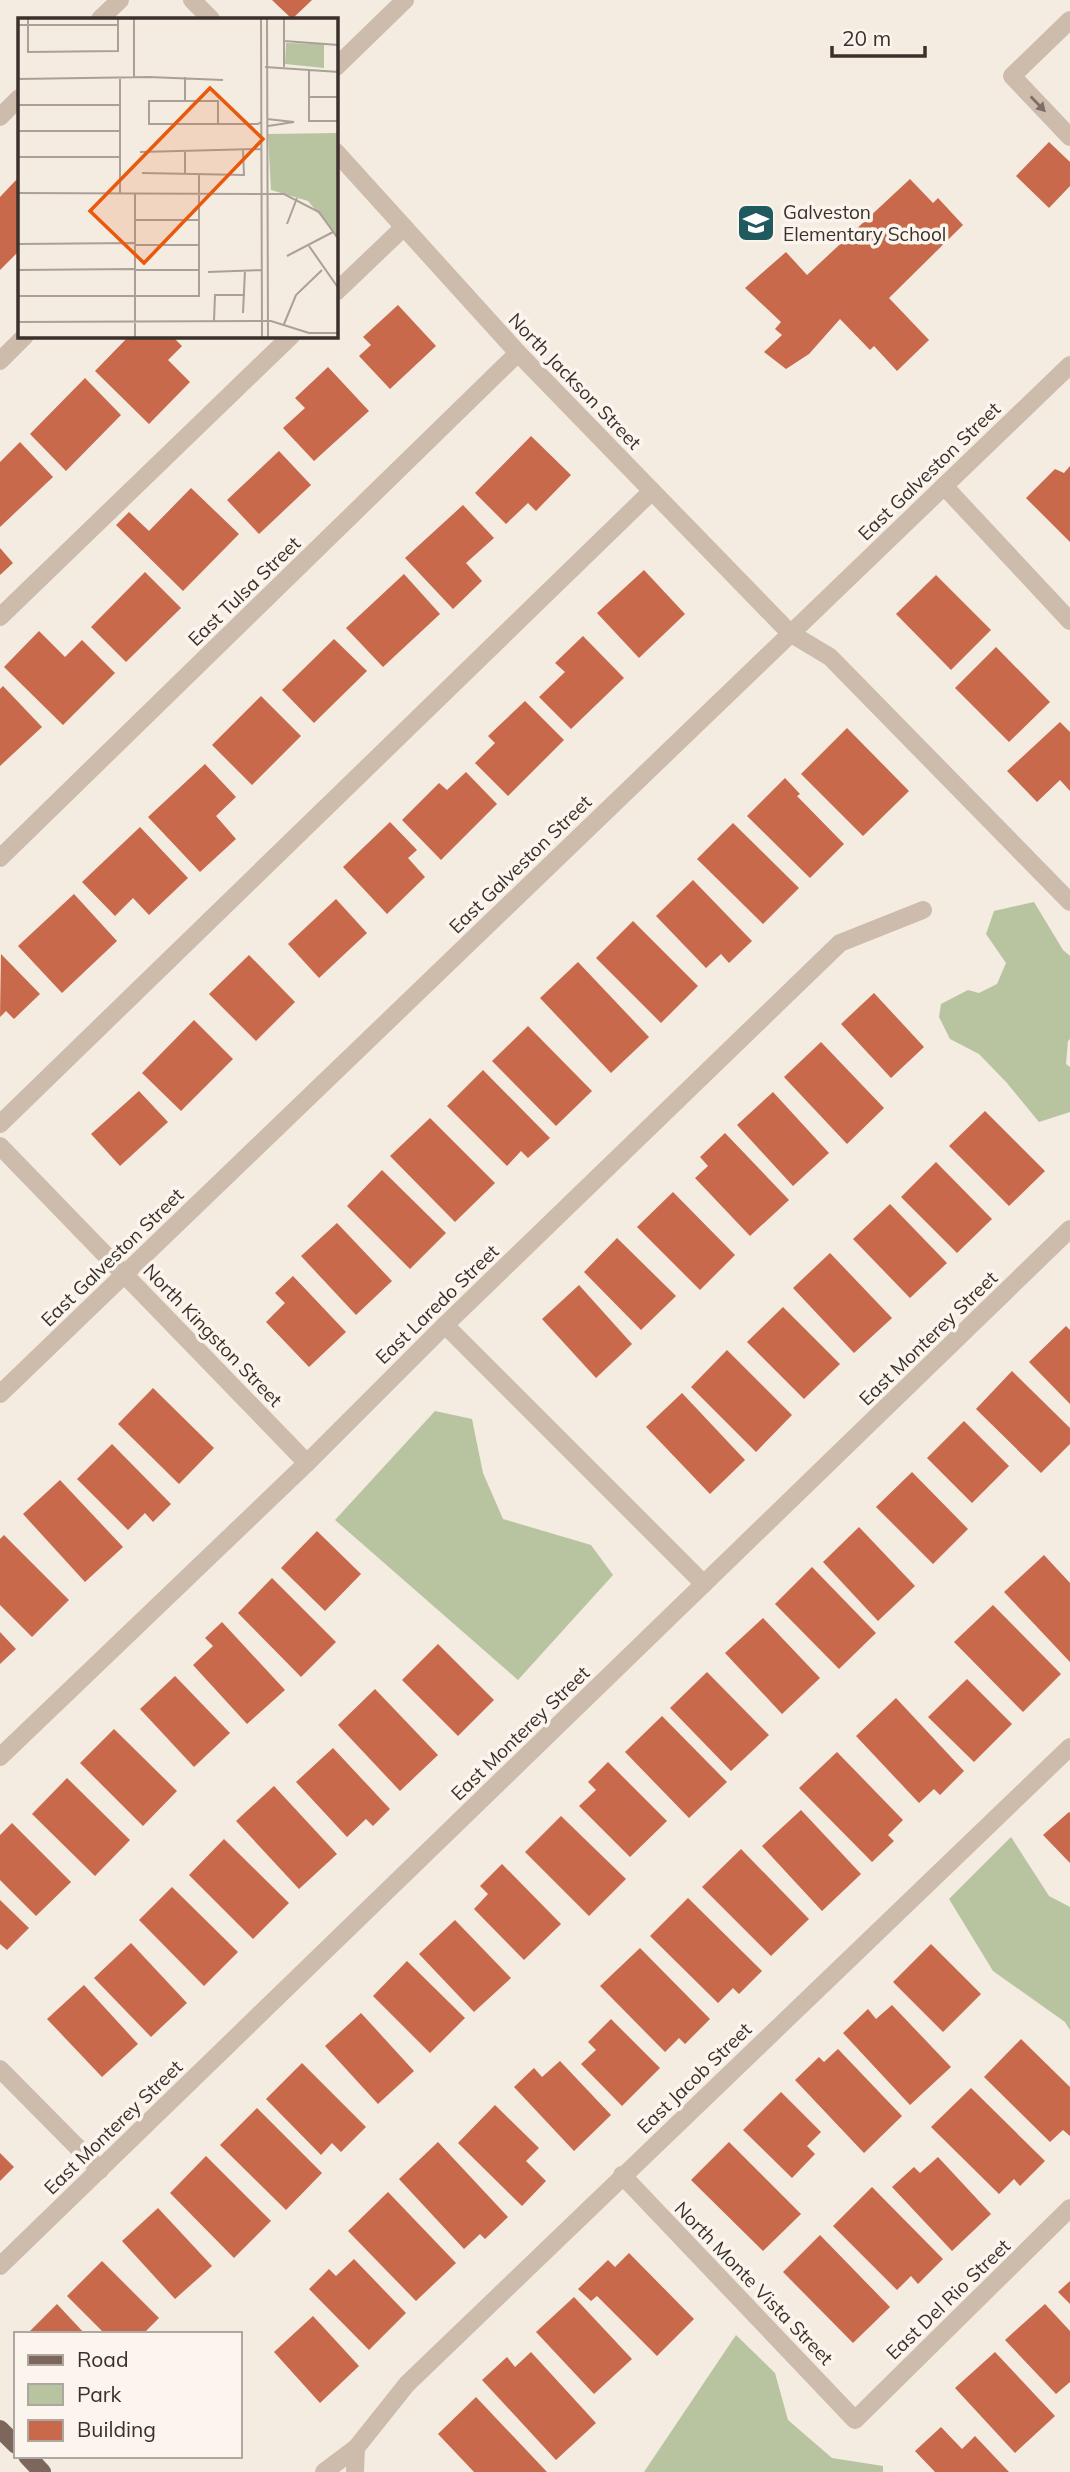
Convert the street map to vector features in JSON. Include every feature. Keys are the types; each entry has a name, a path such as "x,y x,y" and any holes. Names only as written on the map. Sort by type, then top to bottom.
{"main road":[{"path":"0,2429 14,2443"},
{"path":"29,2458 42,2472"}],"street":[{"path":"101,18 120,0"},
{"path":"192,0 210,18"},
{"path":"338,65 405,0"},
{"path":"1067,134 1012,76 1070,20"},
{"path":"0,117 18,99"},
{"name":"North Jackson Street","path":"338,154 518,353 790,633 830,657 1070,902"},
{"path":"338,290 404,227"},
{"path":"0,360 24,338"},
{"path":"0,617 289,338"},
{"name":"East Tulsa Street","path":"0,858 518,353"},
{"name":"East Galveston Street","path":"0,1394 1070,365"},
{"path":"944,486 1070,621"},
{"path":"0,1124 652,491"},
{"name":"East Laredo Street","path":"0,1756 307,1464 445,1325 841,943 923,910"},
{"name":"North Kingston Street","path":"0,1146 307,1464"},
{"name":"East Monterey Street","path":"0,2266 1070,1229"},
{"path":"445,1325 704,1584"},
{"name":"East Jacob Street","path":"324,2472 356,2448 407,2384 622,2175 1070,1747"},
{"path":"0,2069 100,2170"},
{"name":"North Monte Vista Street","path":"622,2175 855,2420"},
{"name":"East Del Rio Street","path":"855,2420 1070,2208"},
{"path":"355,2472 356,2448"}],"green space":[{"path":"1034,902 1063,950 1070,956 1070,1039 1066,1064 1070,1067 1070,1112 1039,1122 979,1054 950,1039 939,1017 941,1004 968,990 979,993 997,984 1006,963 986,934 994,911"},
{"path":"435,1411 472,1419 483,1473 503,1519 591,1545 613,1575 518,1680 335,1520"},
{"path":"1011,1837 1049,1896 1070,1907 1070,2030 1065,2022 993,1971 949,1899"},
{"path":"736,2335 775,2373 788,2420 832,2458 883,2466 883,2472 644,2472"}],"building":[{"path":"272,0 312,0 293,18"},
{"path":"1049,142 1070,162 1070,186 1049,208 1016,176"},
{"path":"910,179 933,203 938,198 963,225 889,298 929,340 897,371 874,346 870,350 840,319 809,354 786,369 764,352 782,335 775,329 781,322 745,288 786,252 807,275"},
{"path":"18,180 18,252 0,270 0,197"},
{"path":"398,305 436,346 390,389 359,356 371,345 363,337"},
{"path":"127,338 174,338 182,346 168,360 190,382 149,424 95,371"},
{"path":"328,367 369,411 314,461 283,428 305,408 295,398"},
{"path":"85,378 121,415 66,471 30,434"},
{"path":"531,436 571,475 536,511 528,503 506,524 475,493"},
{"path":"20,442 53,477 0,527 0,462"},
{"path":"279,451 311,485 259,534 227,500"},
{"path":"1070,466 1070,542 1026,498 1055,469 1064,473"},
{"path":"191,488 239,534 183,591 116,525 129,512 149,531"},
{"path":"463,505 494,538 466,563 482,581 453,609 405,558"},
{"path":"0,548 13,563 0,575"},
{"path":"644,570 685,614 639,658 597,613"},
{"path":"145,572 181,608 126,662 91,627"},
{"path":"404,574 440,614 383,667 346,628"},
{"path":"936,575 991,630 951,670 896,614"},
{"path":"39,631 65,657 82,640 115,673 63,725 4,667"},
{"path":"583,636 624,678 571,729 539,697 565,672 555,663"},
{"path":"334,639 367,671 314,723 282,690"},
{"path":"996,647 1050,702 1009,742 955,688"},
{"path":"3,686 42,727 0,766 0,689"},
{"path":"261,696 301,736 252,785 212,745"},
{"path":"525,701 564,740 508,796 475,763 495,743 488,736"},
{"path":"1060,722 1070,732 1070,791 1060,780 1037,802 1007,771"},
{"path":"847,728 909,791 863,836 801,774"},
{"path":"205,764 236,797 216,816 236,839 200,872 148,817"},
{"path":"466,772 497,804 441,860 402,820 439,783 447,790"},
{"path":"785,778 800,794 797,796 844,844 810,878 747,816"},
{"path":"390,822 417,850 408,858 425,877 387,914 343,867"},
{"path":"733,823 799,888 763,924 697,859"},
{"path":"140,827 188,878 149,915 133,898 115,916 82,882"},
{"path":"693,880 752,941 729,963 721,954 706,968 656,916"},
{"path":"74,894 117,941 62,993 18,946"},
{"path":"336,899 367,933 319,978 288,944"},
{"path":"633,921 698,986 661,1023 596,958"},
{"path":"1,954 40,994 14,1019 6,1011 0,1017"},
{"path":"249,955 295,1002 256,1041 209,994"},
{"path":"578,962 649,1037 611,1073 540,998"},
{"path":"874,993 924,1047 891,1078 841,1024"},
{"path":"194,1020 233,1059 181,1111 142,1073"},
{"path":"528,1026 592,1091 556,1126 492,1061"},
{"path":"821,1042 884,1108 847,1144 784,1077"},
{"path":"483,1070 550,1138 528,1158 521,1151 507,1166 447,1106"},
{"path":"139,1091 168,1122 120,1166 91,1134"},
{"path":"773,1092 829,1153 793,1186 737,1125"},
{"path":"985,1111 1045,1171 1009,1206 949,1146"},
{"path":"430,1118 495,1183 455,1222 390,1156"},
{"path":"725,1133 789,1200 750,1236 695,1178 708,1166 700,1157"},
{"path":"936,1162 992,1219 957,1253 901,1197"},
{"path":"382,1170 446,1233 410,1269 347,1206"},
{"path":"673,1192 735,1255 700,1290 637,1227"},
{"path":"890,1204 947,1263 910,1298 853,1239"},
{"path":"337,1223 392,1281 356,1315 301,1256"},
{"path":"617,1238 676,1296 641,1330 584,1272"},
{"path":"830,1253 892,1318 854,1353 793,1288"},
{"path":"293,1276 346,1332 309,1367 266,1322 285,1303 275,1293"},
{"path":"579,1285 632,1344 596,1378 542,1319"},
{"path":"783,1307 840,1364 804,1399 747,1342"},
{"path":"1066,1326 1070,1330 1070,1404 1029,1362"},
{"path":"727,1350 792,1415 756,1452 691,1387"},
{"path":"1012,1371 1070,1428 1070,1444 1041,1473 976,1409"},
{"path":"153,1388 214,1448 179,1484 118,1424"},
{"path":"682,1393 745,1460 710,1494 646,1427"},
{"path":"964,1421 1009,1466 972,1503 927,1458"},
{"path":"112,1444 171,1504 153,1522 145,1513 128,1530 77,1479"},
{"path":"912,1472 968,1529 933,1564 876,1507"},
{"path":"60,1480 123,1547 85,1582 23,1514"},
{"path":"859,1527 915,1586 878,1621 823,1562"},
{"path":"317,1531 361,1574 325,1611 281,1568"},
{"path":"4,1535 69,1600 32,1637 0,1605 0,1539"},
{"path":"1044,1555 1070,1583 1070,1662 1004,1592"},
{"path":"812,1567 876,1633 839,1669 775,1604"},
{"path":"272,1578 336,1642 301,1677 238,1613"},
{"path":"993,1605 1061,1674 1023,1712 954,1642"},
{"path":"763,1618 820,1678 782,1714 725,1653"},
{"path":"222,1622 285,1690 247,1724 193,1665 213,1646 205,1638"},
{"path":"0,1632 16,1649 0,1664"},
{"path":"438,1644 494,1700 458,1736 402,1680"},
{"path":"707,1672 769,1735 731,1771 670,1708"},
{"path":"175,1676 230,1733 194,1767 140,1709"},
{"path":"967,1679 1012,1724 974,1762 928,1717"},
{"path":"375,1689 438,1755 400,1791 338,1725"},
{"path":"896,1698 964,1771 940,1795 934,1789 919,1803 856,1736"},
{"path":"662,1716 727,1782 689,1818 625,1752"},
{"path":"114,1729 177,1791 143,1826 80,1763"},
{"path":"333,1748 390,1809 373,1826 366,1819 347,1837 296,1782"},
{"path":"837,1752 903,1820 888,1835 894,1841 872,1862 799,1788"},
{"path":"608,1762 667,1821 630,1857 579,1806 596,1790 588,1782"},
{"path":"67,1778 130,1840 95,1876 32,1814"},
{"path":"274,1786 337,1854 299,1889 236,1821"},
{"path":"801,1810 861,1874 822,1911 762,1846"},
{"path":"1070,1813 1070,1863 1043,1835"},
{"path":"561,1816 626,1879 589,1916 525,1852"},
{"path":"12,1823 71,1882 36,1916 0,1880 0,1835"},
{"path":"224,1839 289,1903 253,1939 189,1875"},
{"path":"741,1849 809,1919 771,1956 702,1887"},
{"path":"502,1864 561,1924 524,1960 474,1909 488,1894 480,1886"},
{"path":"172,1887 238,1952 204,1986 139,1920"},
{"path":"688,1898 762,1971 739,1994 733,1988 718,2003 650,1936"},
{"path":"0,1900 29,1928 7,1950 0,1944"},
{"path":"455,1920 511,1978 474,2012 419,1954"},
{"path":"131,1943 187,2003 151,2037 94,1978"},
{"path":"931,1944 981,1994 943,2032 893,1982"},
{"path":"640,1948 710,2019 685,2044 679,2038 665,2052 600,1986"},
{"path":"407,1961 465,2018 430,2053 373,1996"},
{"path":"84,1985 138,2044 102,2077 47,2019"},
{"path":"892,2005 951,2067 910,2105 843,2033 868,2009 876,2019"},
{"path":"361,2013 414,2071 378,2104 325,2046"},
{"path":"611,2019 660,2068 622,2106 581,2064 596,2050 588,2042"},
{"path":"1021,2039 1070,2087 1070,2136 1063,2130 1050,2142 984,2077"},
{"path":"838,2049 902,2116 864,2153 795,2080 819,2057 824,2062"},
{"path":"560,2061 611,2115 574,2151 514,2087 534,2068 542,2077"},
{"path":"302,2063 366,2127 341,2152 332,2143 321,2155 266,2099"},
{"path":"971,2088 1045,2161 1020,2186 1014,2179 999,2194 931,2127"},
{"path":"781,2092 821,2132 807,2146 815,2154 792,2178 743,2130"},
{"path":"495,2105 539,2148 526,2161 546,2181 522,2206 458,2143"},
{"path":"257,2108 322,2173 286,2210 220,2145"},
{"path":"438,2142 508,2217 485,2239 480,2234 464,2249 399,2179"},
{"path":"729,2142 801,2214 763,2251 691,2180"},
{"path":"0,2153 14,2167 0,2181"},
{"path":"206,2156 271,2221 234,2258 170,2193"},
{"path":"938,2157 991,2214 952,2251 892,2187 914,2167 920,2173"},
{"path":"872,2187 943,2259 918,2284 911,2276 897,2290 833,2226"},
{"path":"388,2192 456,2263 416,2301 348,2231"},
{"path":"158,2208 212,2266 175,2299 122,2241"},
{"path":"820,2235 890,2307 853,2343 783,2272"},
{"path":"629,2253 694,2319 657,2356 597,2296 591,2301 578,2289 608,2260 615,2267"},
{"path":"354,2259 406,2313 369,2350 309,2289 329,2269 336,2276"},
{"path":"102,2261 159,2318 145,2332 103,2332 67,2296"},
{"path":"1070,2281 1070,2304 1058,2292"},
{"path":"574,2297 632,2359 594,2394 536,2332"},
{"path":"57,2304 83,2332 29,2332"},
{"path":"1045,2304 1070,2331 1070,2382 1056,2394 1005,2340"},
{"path":"313,2316 359,2366 320,2403 274,2352"},
{"path":"531,2352 596,2423 556,2460 482,2380 507,2357 515,2367"},
{"path":"995,2352 1055,2416 1015,2453 955,2388"},
{"path":"476,2397 547,2472 474,2472 438,2434"},
{"path":"941,2427 962,2449 975,2436 1009,2472 935,2472 915,2451"}],"place":[{"name":"Galveston Elementary School","path":"756,223"}]}
